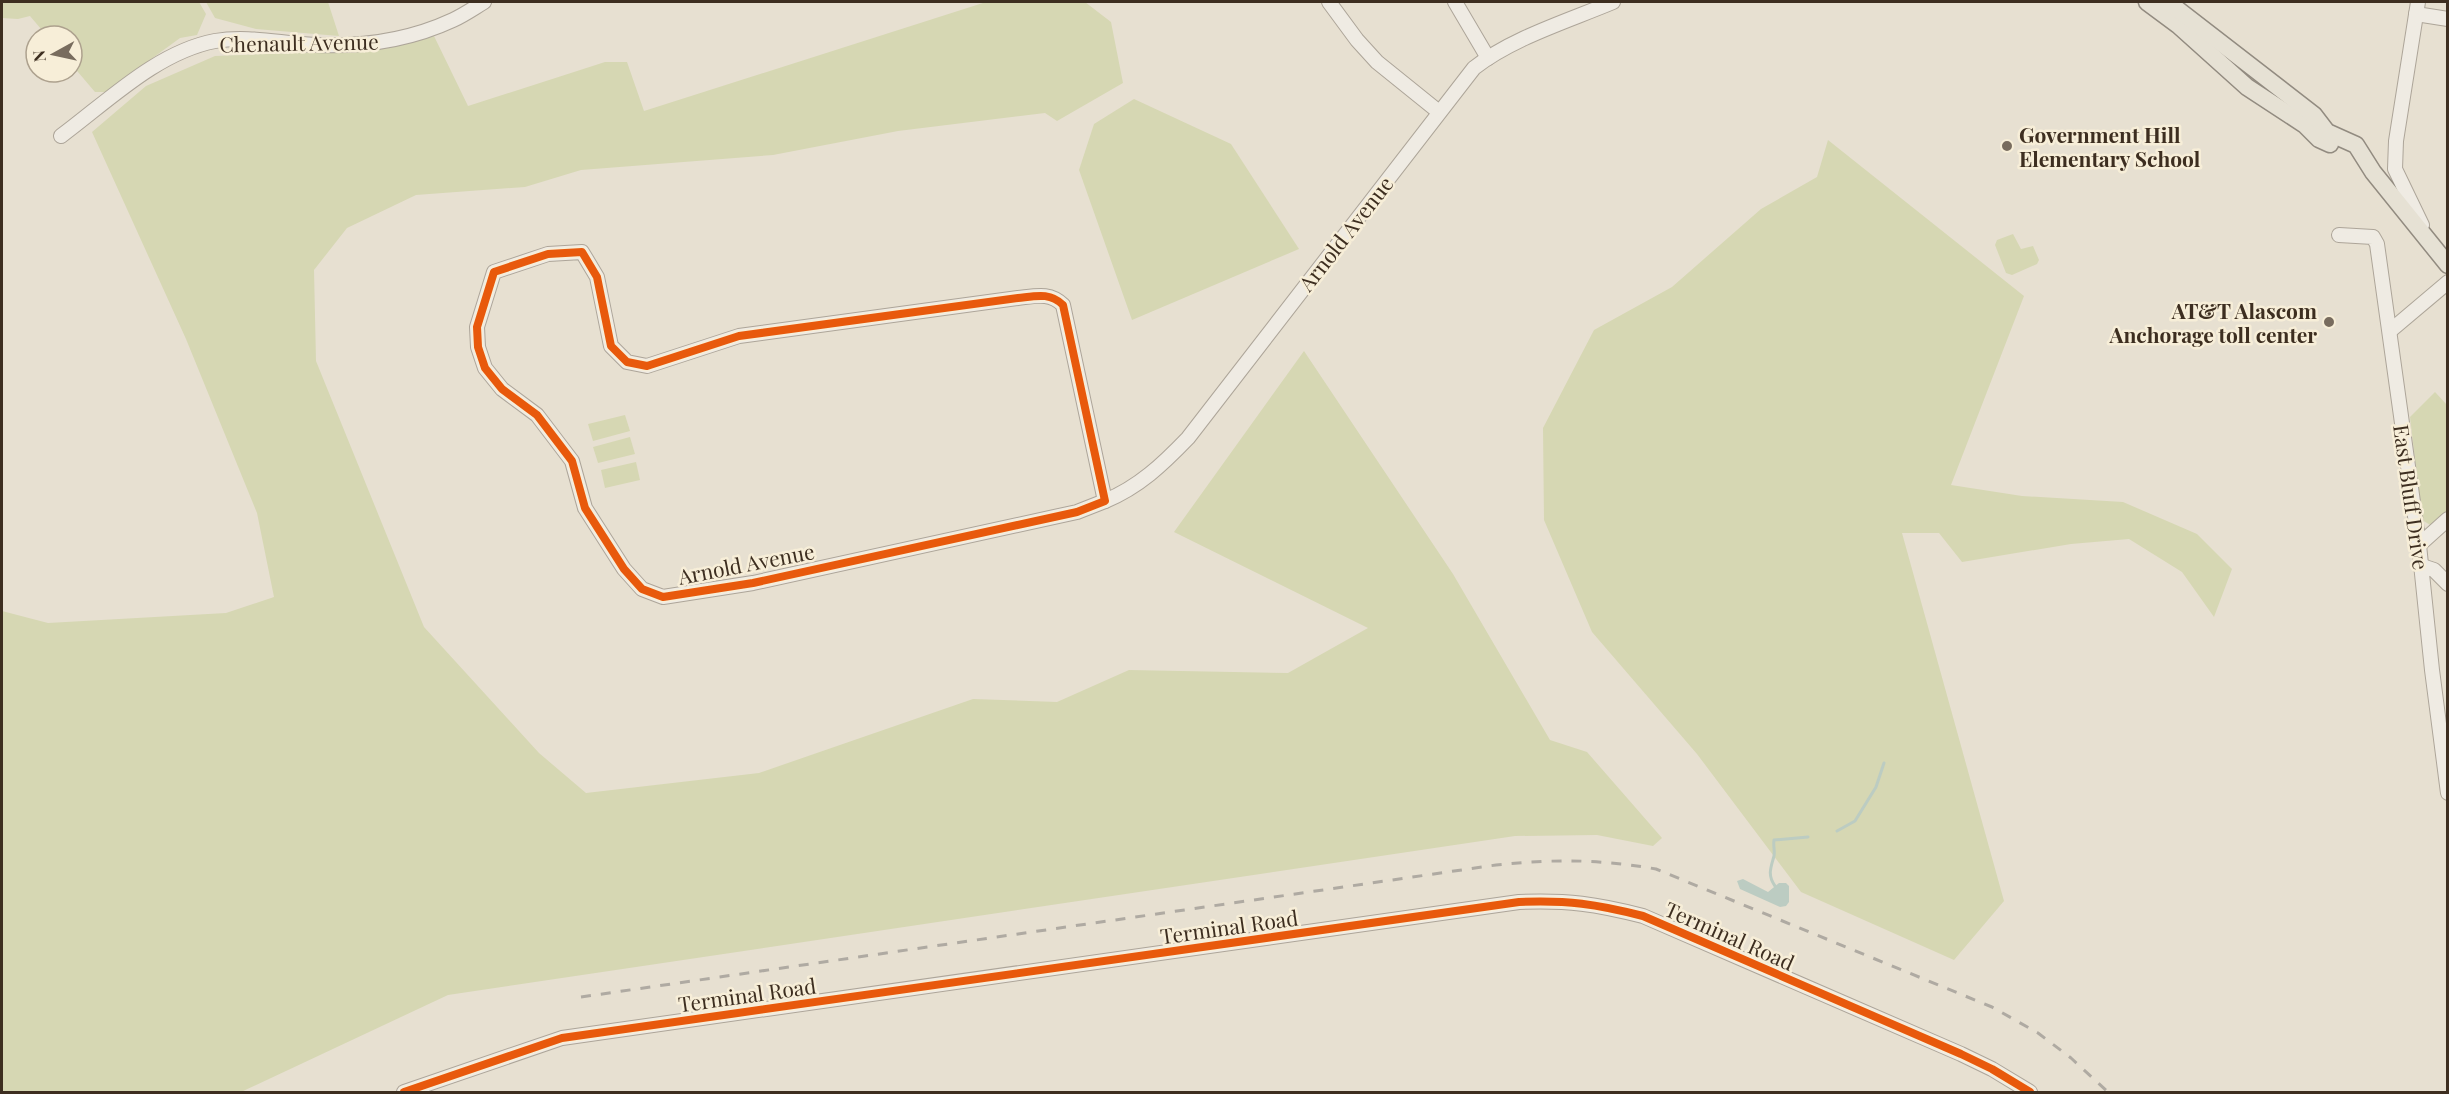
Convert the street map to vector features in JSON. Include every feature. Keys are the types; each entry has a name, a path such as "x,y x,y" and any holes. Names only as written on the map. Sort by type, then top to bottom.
{"main road":[{"path":"2147,2 2247,87 2305,125 2319,139 2347,152 2373,172"},
{"path":"2168,2 2314,116 2327,132 2356,145 2373,172 2448,265"}],"street":[{"name":"Chenault Avenue","path":"62,136 159,64 187,50 214,41 245,39 314,45 370,44 453,20 484,2"},
{"path":"1329,2 1357,40 1377,62 1438,112"},
{"path":"1455,2 1488,58"},
{"name":"Arnold Avenue","path":"1105,501 1063,305 1055,298 1046,295 1018,298 739,336 647,366 627,362 611,346 597,277 582,252 548,254 494,272 477,327 478,347 485,368 502,389 537,415 572,461 585,508 624,570 642,589 663,597 753,584 1077,512 1105,501 1120,495 1149,476 1188,438 1474,68 1488,58 1612,2"},
{"path":"2432,244 2395,169 2396,141 2417,8 2448,19"},
{"name":"East Bluff Drive","path":"2339,235 2373,237 2377,244 2422,566 2432,670 2446,761 2448,793"},
{"path":"2390,331 2448,282"},
{"path":"2419,544 2448,519"},
{"path":"2422,566 2434,570 2448,584"},
{"name":"Terminal Road","path":"404,1092 562,1038 1519,902 1560,900 1599,904 1643,916 1961,1054 1992,1069 2030,1092"}],"green space":[{"path":"2,2 199,2 206,14 197,35 180,38 106,92 95,92 84,79 84,24 37,24 30,16 18,19 2,18"},
{"path":"206,2 328,2 339,36 256,29 215,18"},
{"path":"986,2 1085,2 1111,22 1123,83 1057,121 1045,113 898,131 773,155 581,170 525,187 416,195 347,228 314,270 316,361 424,627 539,753 586,793 759,773 973,699 1057,702 1129,670 1288,673 1368,628 1174,532 1304,351 1453,574 1550,740 1587,752 1662,838 1653,846 1597,835 1515,836 448,995 241,1092 2,1092 2,611 48,623 226,613 274,597 257,513 186,339 92,132 146,86 215,56 375,50 434,36 468,106 605,62 627,62 644,111"},
{"path":"1134,99 1231,144 1299,249 1132,320 1079,170 1094,124"},
{"path":"1828,140 2024,296 1951,485 2022,496 2123,502 2197,534 2232,569 2214,617 2182,572 2129,539 2071,544 1962,562 1939,533 1902,533 2004,901 1954,960 1801,892 1697,754 1592,632 1544,520 1543,428 1594,330 1672,287 1761,209 1817,177"},
{"path":"2013,234 2021,249 2033,246 2039,260 2037,264 2012,275 2006,273 1995,245 1997,240"},
{"path":"2435,392 2447,405 2447,510 2432,526 2422,520 2410,417"},
{"path":"625,415 630,431 593,441 588,424"},
{"path":"630,437 635,454 598,463 593,447"},
{"path":"636,462 640,480 605,488 601,470"}],"shaded area":[{"path":"1743,879 1768,892 1779,883 1786,883 1789,886 1789,902 1786,906 1780,907 1740,889 1737,881"}],"waterway":[{"path":"1837,831 1855,821 1876,787 1884,763"},
{"path":"1775,886 1770,875 1774,840 1808,837"}],"railway":[{"path":"581,997 1496,865 1557,861 1595,862 1656,869 1992,1007 2038,1033 2071,1058 2108,1092"}],"cycle path":[{"path":"582,252 597,277 611,346 627,362 647,366 739,336 1031,296 1053,298 1063,305 1105,501 1077,512 753,583 663,597 642,589 624,569 585,508 572,461 537,415 502,389 485,368 478,347 477,327 494,272 548,254 582,252"},
{"path":"404,1092 562,1038 1519,902 1567,902 1611,908 1643,916 1961,1054 1992,1069 2030,1092"}],"place":[{"name":"Government Hill Elementary School","path":"2007,146"},
{"name":"AT&T Alascom Anchorage toll center","path":"2329,322"}]}
